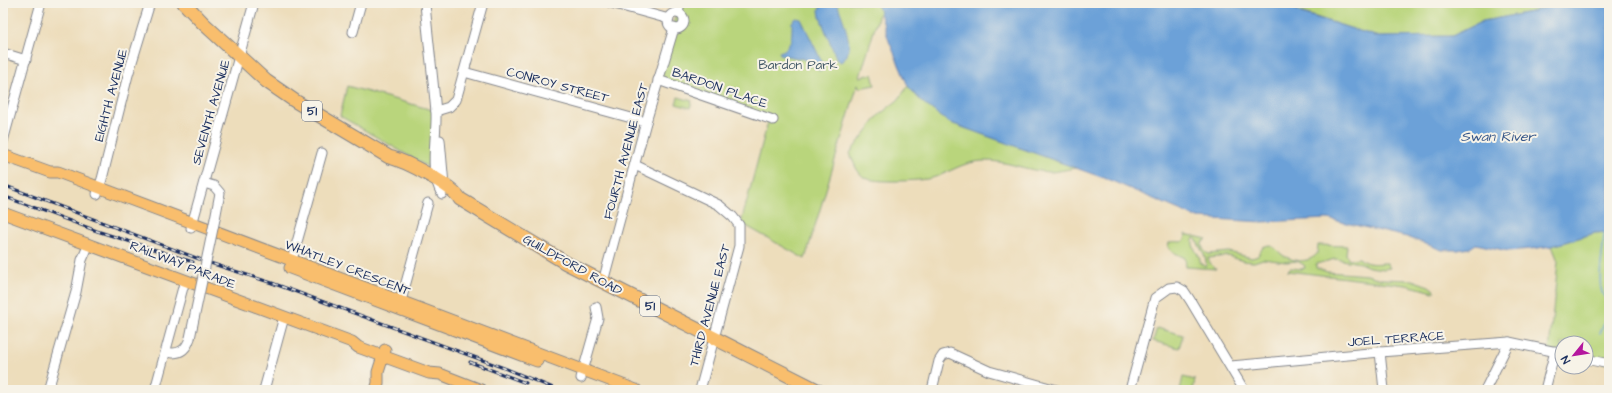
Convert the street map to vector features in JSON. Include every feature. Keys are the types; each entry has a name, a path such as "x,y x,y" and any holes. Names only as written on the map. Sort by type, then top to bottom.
{"highway":[{"name":"GUILDFORD ROAD","path":"181,4 266,80 295,101 389,157 397,166 441,186 452,200 460,199 566,263 816,390"}],"main road":[{"name":"WHATLEY CRESCENT","path":"3,155 50,172 58,172 96,190 192,225 582,374 636,390"},
{"name":"RAILWAY PARADE","path":"3,213 352,342 358,347 386,354 429,373 440,374 481,390"},
{"path":"377,386 378,372 386,354"},
{"name":"WHATLEY CRESCENT","path":"582,374 615,390"}],"street":[{"path":"3,141 41,3"},
{"name":"EIGHTH AVENUE","path":"96,190 144,3"},
{"name":"EIGHTH AVENUE","path":"96,190 150,3"},
{"name":"SEVENTH AVENUE","path":"192,225 254,3"},
{"path":"353,32 361,3"},
{"path":"425,3 436,111 437,130 434,138 441,186"},
{"path":"436,111 449,107 456,100 483,3"},
{"path":"611,3 669,19"},
{"path":"678,13 680,3"},
{"path":"678,13 683,17 684,22 680,27 674,28 669,24 669,19 671,15 678,13"},
{"name":"FOURTH AVENUE EAST","path":"603,282 646,122 674,28"},
{"path":"3,54 26,60"},
{"name":"CONROY STREET","path":"464,72 646,122"},
{"name":"BARDON PLACE","path":"658,80 773,120"},
{"path":"291,264 322,153"},
{"name":"THIRD AVENUE EAST","path":"635,165 719,205 733,217 739,225 739,246 700,390"},
{"path":"166,352 176,354 181,352 186,347 190,338 220,193 214,186 204,183"},
{"path":"399,305 428,203"},
{"path":"48,390 76,292 82,260 89,244"},
{"path":"155,390 185,280"},
{"path":"1130,390 1155,298 1169,288 1176,287 1184,291 1231,366 1244,390"},
{"path":"582,374 598,318 596,307"},
{"path":"264,390 284,317"},
{"path":"1485,390 1509,342"},
{"name":"JOEL TERRACE","path":"1231,366 1509,342 1554,351"},
{"path":"1380,352 1384,390"},
{"path":"932,390 939,361 943,355 950,353 989,371 1057,390"},
{"path":"1594,361 1609,364"},
{"path":"1546,386 1554,363"}],"green space":[{"name":"Bardon Park","path":"679,3 877,3 880,11 860,77 872,74 875,85 859,88 858,84 805,259 741,223 769,118 658,78"},
{"path":"1287,3 1558,3 1531,12 1483,21 1452,36 1378,37 1301,12"},
{"path":"347,86 436,111 434,138 428,167 340,116"},
{"path":"908,86 921,101 948,122 1076,168 1049,172 1033,170 1000,162 983,161 968,163 938,176 926,179 908,181 878,181 865,178 857,170 850,153 879,115 898,100"},
{"path":"678,97 692,101 690,108 676,104"},
{"path":"1609,232 1609,364 1594,361 1594,335 1554,335 1554,351 1549,350 1558,261 1552,246 1595,233"},
{"path":"1185,234 1207,239 1202,243 1202,245 1205,251 1209,254 1229,252 1252,258 1258,256 1263,247 1268,245 1275,248 1284,256 1302,261 1310,259 1317,254 1318,245 1347,246 1346,254 1349,259 1359,258 1362,261 1372,264 1387,263 1390,268 1383,269 1369,267 1360,263 1335,259 1316,264 1316,268 1327,272 1367,275 1381,279 1412,280 1429,286 1434,290 1434,292 1406,285 1287,271 1290,268 1305,268 1304,265 1297,261 1286,262 1263,259 1254,262 1243,261 1228,256 1208,258 1210,263 1216,269 1186,267 1185,258 1171,251 1168,246 1171,242 1184,241 1186,236","holes":["1194,238 1196,239 1205,257 1207,266 1200,263 1193,244"]},
{"path":"1157,328 1183,335 1179,348 1153,341"},
{"path":"1183,377 1195,380 1193,390 1180,390"}],"water":[{"path":"822,3 837,3 843,20 849,41 849,47 847,55 841,62 837,60 820,17 819,10"},
{"name":"Swan River","path":"877,3 1287,3 1301,13 1379,37 1452,36 1483,21 1531,12 1558,3 1609,3 1609,232 1595,233 1552,246 1531,249 1508,251 1476,244 1470,248 1442,250 1407,237 1328,219 1262,222 1198,218 1112,181 948,122 921,101 908,86 889,41"},
{"path":"796,18 801,19 823,64 823,69 820,71 804,59 781,55 779,52 787,48 791,40 792,22"}],"waterway":[{"path":"1600,334 1607,315 1609,302 1603,295 1600,279 1604,232"}],"railway":[{"path":"3,185 207,262 272,283 504,368 558,390"},
{"path":"3,196 97,231 193,262"},
{"path":"470,362 526,383"}]}
